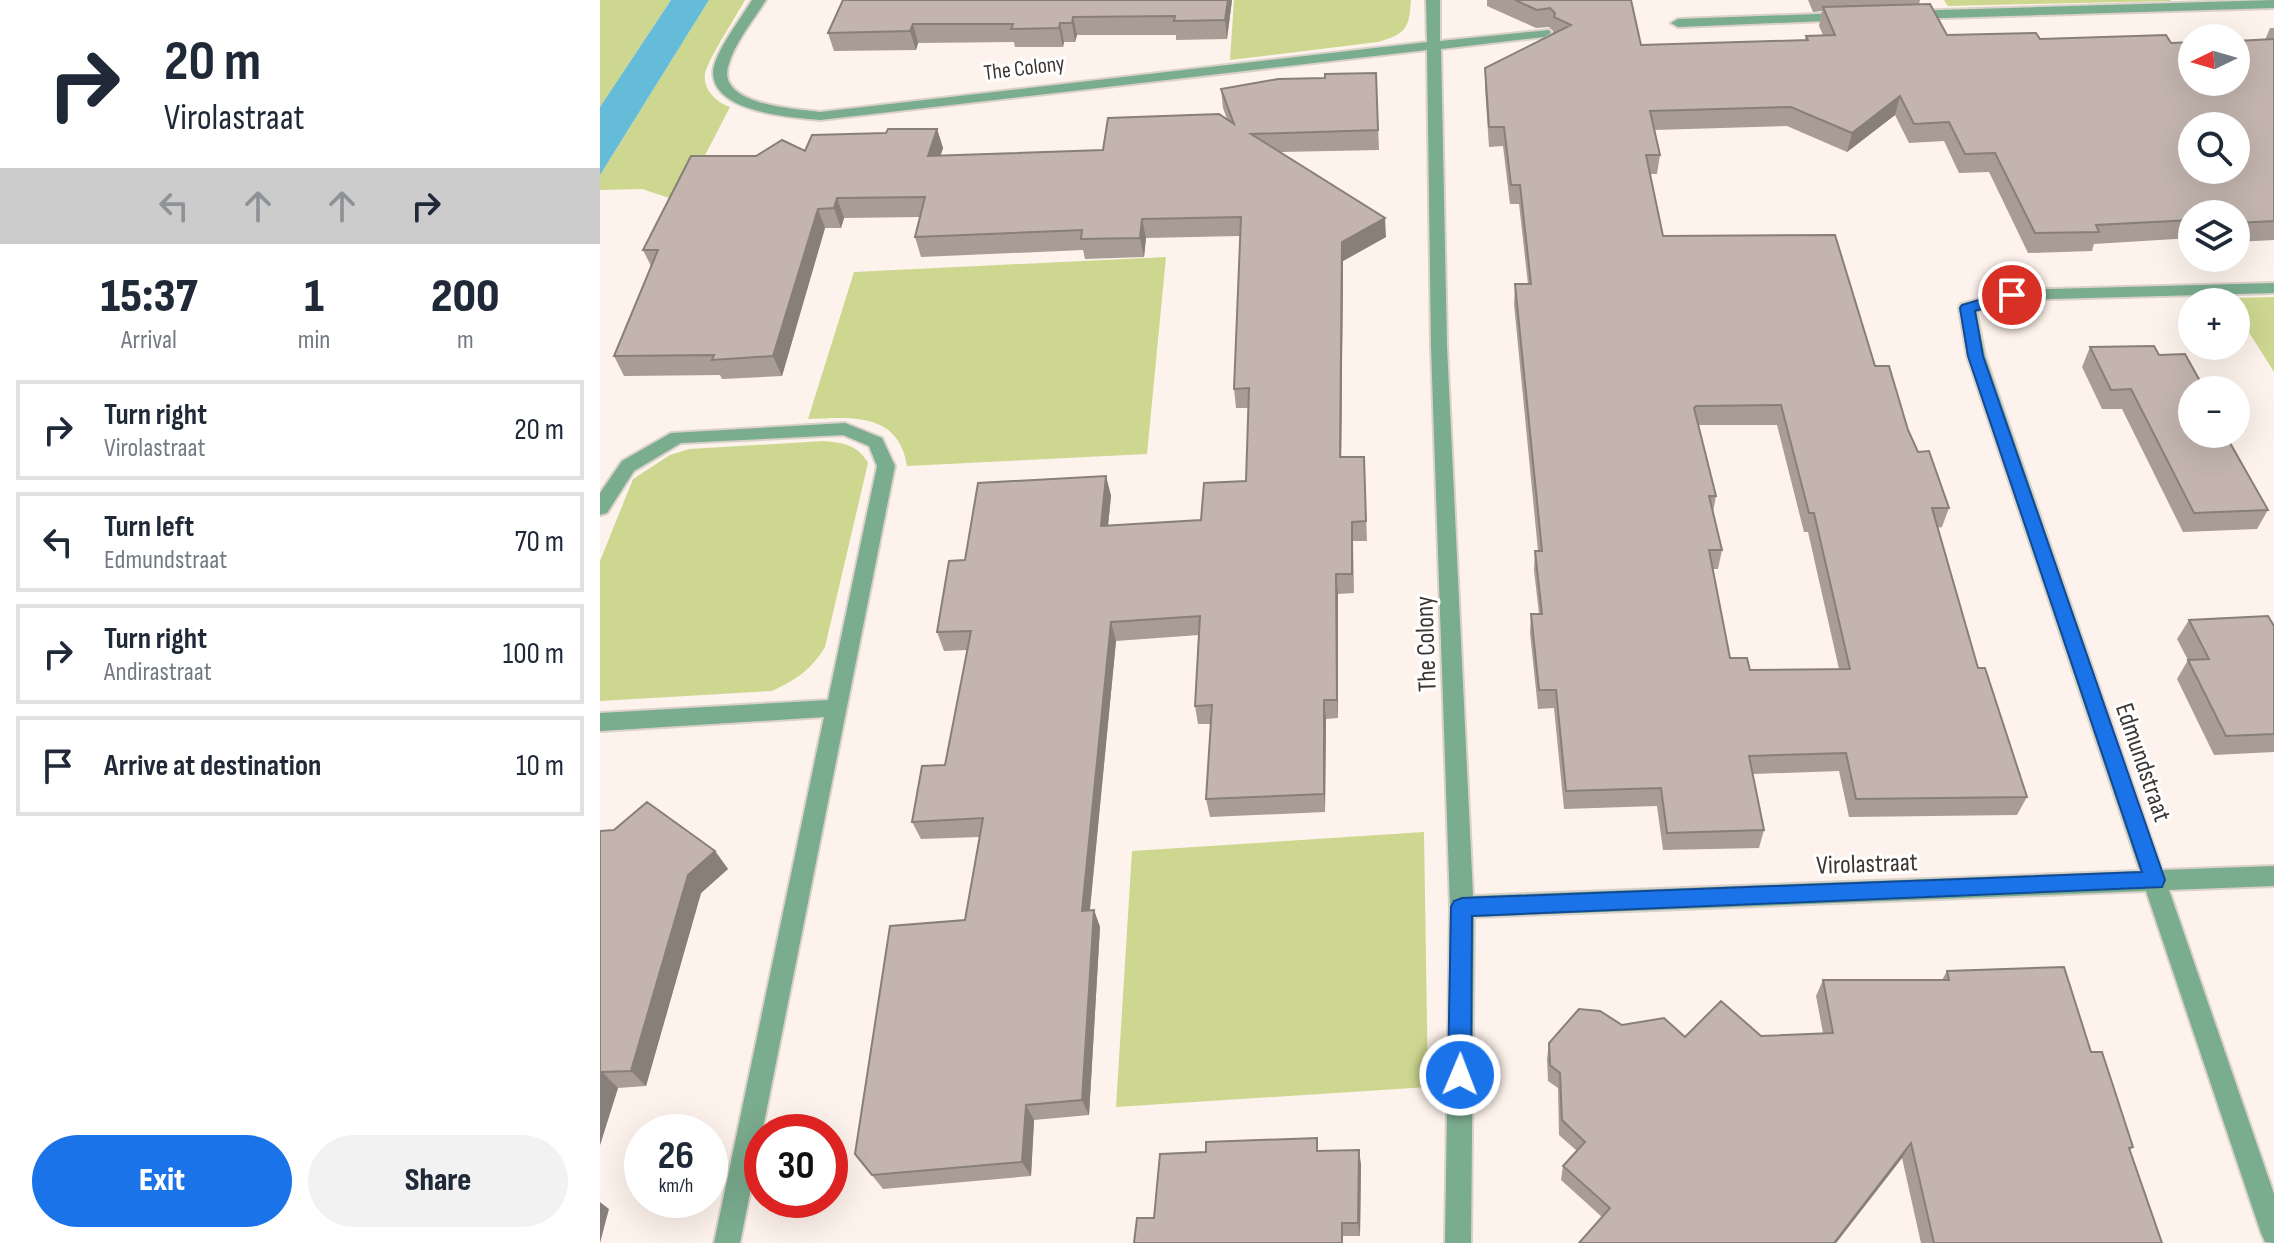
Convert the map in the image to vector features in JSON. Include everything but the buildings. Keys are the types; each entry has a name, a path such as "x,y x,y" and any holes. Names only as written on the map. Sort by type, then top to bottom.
{"street":[{"name":"The Colony","path":"759,0 720,70 722,86 738,101 820,116 1435,43 1544,33"},
{"name":"The Colony","path":"1433,0 1439,346 1462,907 1458,1243"},
{"path":"1897,15 2274,4"},
{"path":"1678,23 1866,16"},
{"name":"Edmundstraat","path":"2274,288 2012,295 1967,308 1976,356 2274,1233"},
{"path":"600,508 628,466 677,437 845,429 876,442 886,466 727,1243"},
{"path":"600,722 835,708"},
{"name":"Virolastraat","path":"1462,907 2274,876"}],"green space":[{"path":"600,0 671,0 600,107"},
{"path":"709,0 745,0 705,74 706,85 712,95 730,107 681,202 642,189 600,190 600,175"},
{"path":"1234,0 1411,0 1404,29 1378,42 1230,60"},
{"path":"1944,0 2170,0 2171,1 1948,6"},
{"path":"1166,257 1147,454 907,466 902,448 883,427 856,419 808,419 854,272"},
{"path":"2274,297 2274,372 2250,334 2250,298"},
{"path":"824,441 850,446 860,452 868,463 825,647 815,662 796,678 772,691 600,701 600,561 633,479 670,455 689,449"},
{"path":"1424,832 1428,1087 1116,1107 1132,851"}],"water":[{"path":"671,0 709,0 600,175 600,107"}],"route":[{"path":"1460,1075 1462,907 2155,880 1976,356 1967,308 2012,295"}]}
